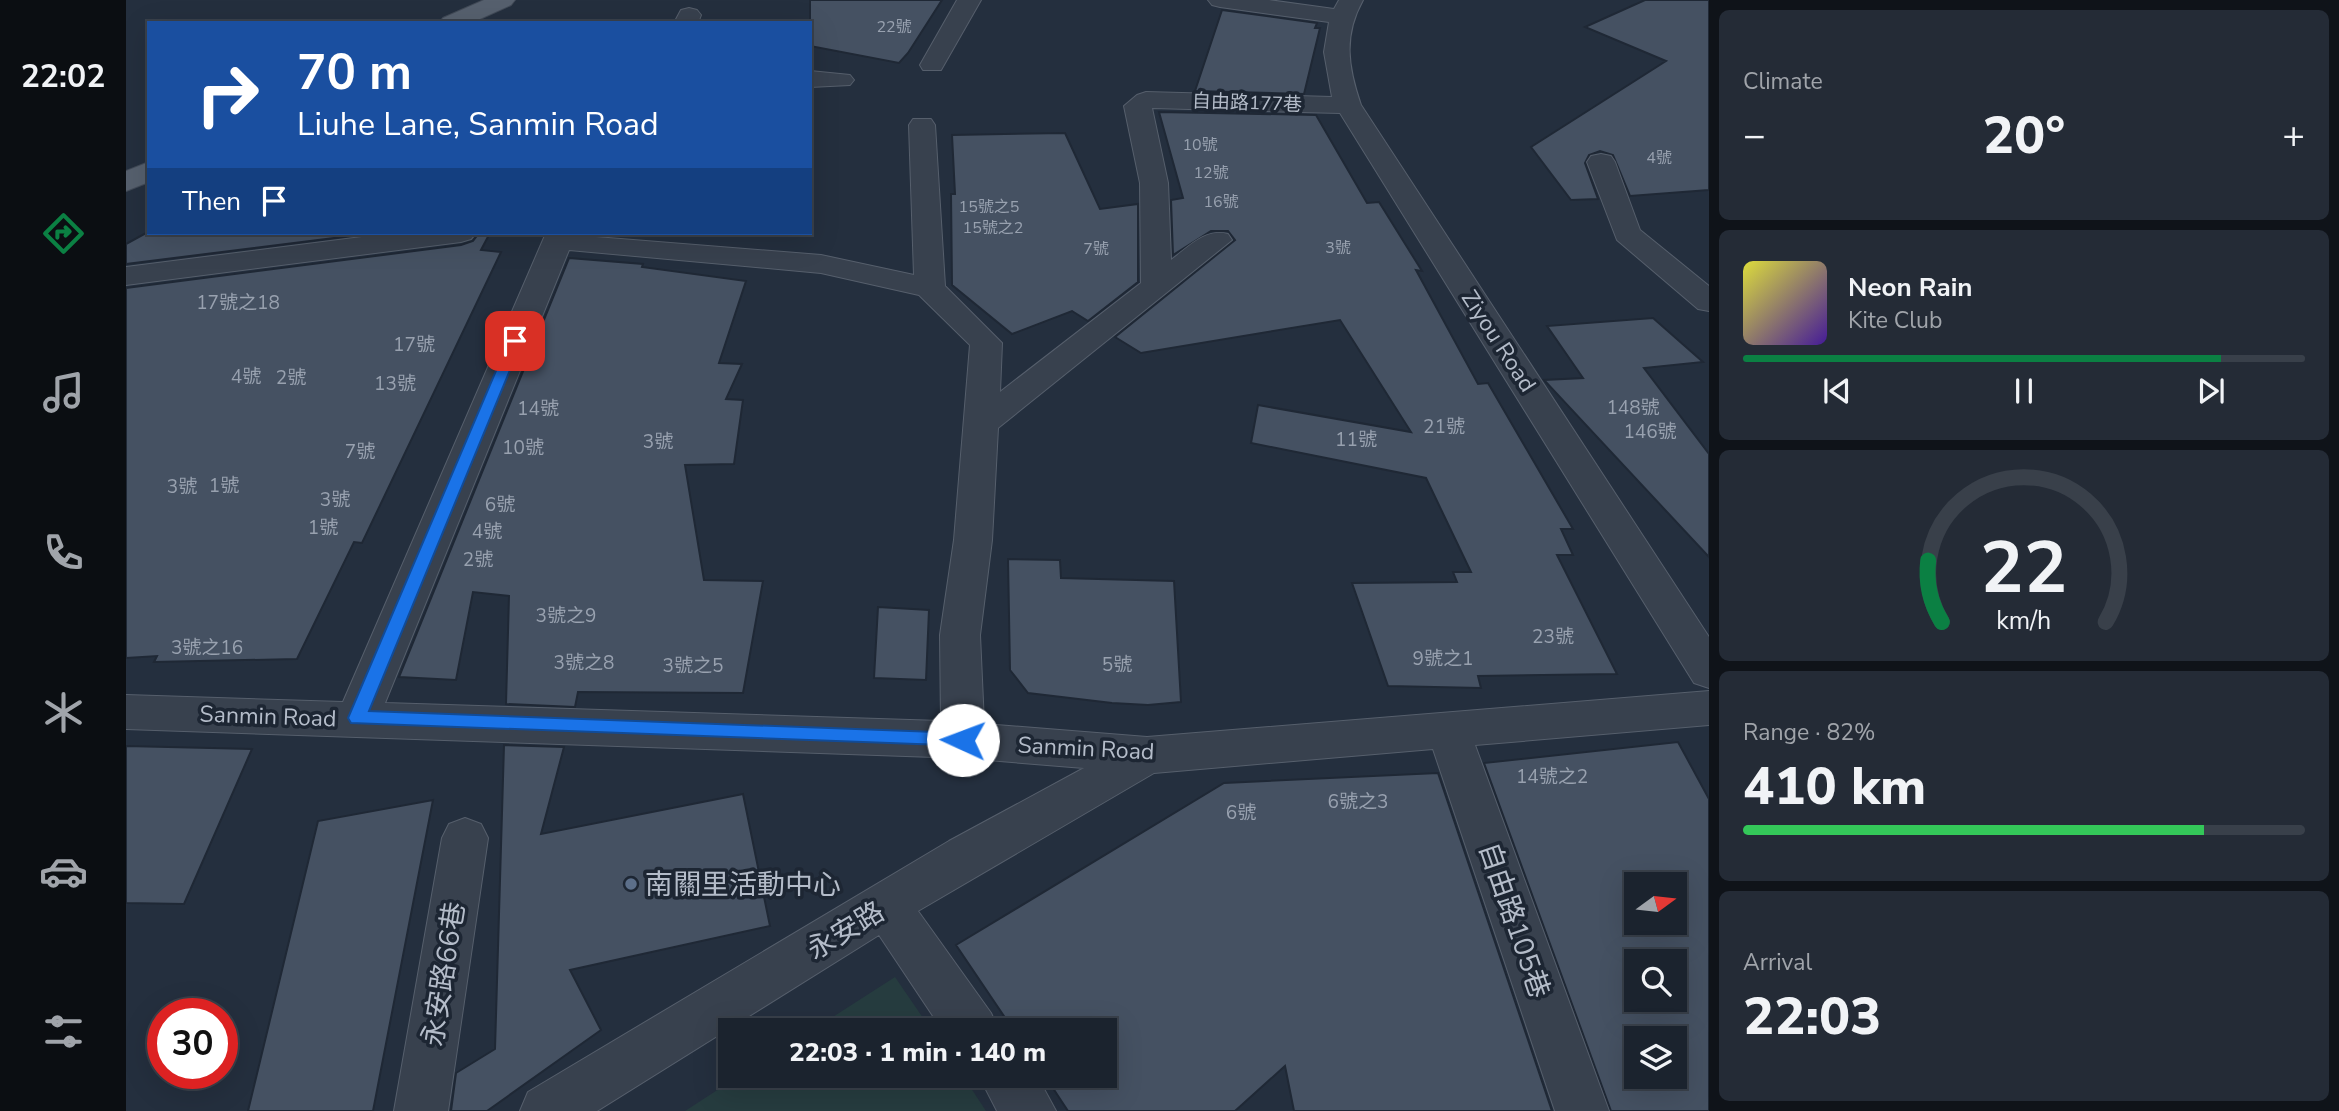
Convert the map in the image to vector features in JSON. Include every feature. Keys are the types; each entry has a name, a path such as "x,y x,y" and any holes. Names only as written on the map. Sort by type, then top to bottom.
{"main road":[{"path":"456,21 503,0"},
{"path":"126,183 147,171"}],"street":[{"path":"932,65 969,0"},
{"path":"1220,0 1345,9"},
{"name":"Ziyou Road","path":"1345,9 1334,44 1336,70 1348,105 1709,671"},
{"path":"812,79 841,80"},
{"name":"自由路177巷","path":"1157,286 1154,183 1137,106 1146,100 1348,105"},
{"path":"922,125 930,288"},
{"path":"1601,162 1627,234 1709,302"},
{"path":"126,276 445,235"},
{"path":"357,718 559,236 821,264 930,288 986,343 983,422 960,635 963,740"},
{"path":"983,422 1217,240"},
{"name":"Sanmin Road","path":"126,712 963,740 1147,755 1709,708"},
{"name":"自由路105巷","path":"1448,730 1582,1111"},
{"name":"永安路","path":"547,1111 966,856 1147,755"},
{"name":"永安路66巷","path":"421,1111 465,838"},
{"path":"886,905 964,1018"},
{"path":"1013,1088 1029,1111"}],"green space":[{"path":"895,977 923,1018 831,1018"},
{"path":"720,1088 971,1088 986,1111 685,1111"}],"building":[{"path":"810,0 942,0 899,63 812,46"},
{"path":"1645,0 1709,0 1709,190 1630,196 1613,155 1600,151 1589,155 1585,163 1598,199 1571,200 1531,147 1666,61 1585,27"},
{"path":"1222,10 1317,23 1315,28 1320,28 1304,94 1195,91"},
{"path":"1159,112 1316,115 1367,203 1379,202 1422,271 1416,270 1478,384 1488,383 1573,529 1561,529 1573,555 1557,555 1617,674 1478,676 1481,688 1388,686 1352,583 1457,582 1453,572 1471,572 1426,478 1251,443 1258,405 1411,432 1340,320 1141,353 1115,337 1235,240 1228,231 1211,231 1173,255 1171,200 1183,198"},
{"path":"1065,133 1100,209 1138,204 1138,282 1088,321 1072,311 1012,334 952,285 951,194 955,194 952,135"},
{"path":"146,233 358,235 126,264 126,244"},
{"path":"478,235 489,235 481,250 501,252 362,543 354,542 297,659 154,662 157,656 126,658 126,288 461,245 473,241"},
{"path":"569,258 643,264 642,267 746,281 719,363 742,364 726,399 743,400 734,464 685,465 704,580 763,581 743,693 578,692 575,707 506,704 509,596 473,592 456,680 399,677"},
{"path":"1653,318 1703,362 1644,368 1709,454 1709,557 1544,380 1583,378 1547,326"},
{"path":"1008,559 1060,560 1061,578 1174,581 1181,702 1148,705 1112,703 1028,693 1010,670"},
{"path":"878,607 929,610 926,680 874,678"},
{"path":"1678,742 1709,799 1709,1111 1611,1111 1484,763"},
{"name":"南關里活動中心","path":"504,745 564,747 541,834 743,794 770,926 570,970 601,1030 487,1111 451,1111 456,1073 495,1049"},
{"path":"126,746 252,749 184,904 126,903"},
{"path":"1438,773 1552,1111 1294,1111 1285,1066 1235,1111 1068,1111 1053,1088 1117,1088 1117,1018 1005,1018 956,945 1224,783"},
{"path":"433,800 373,1111 248,1111 318,821"}],"place":[{"name":"南關里活動中心","path":"631,884"}],"route":[{"path":"515,341 357,718 963,740"}]}
